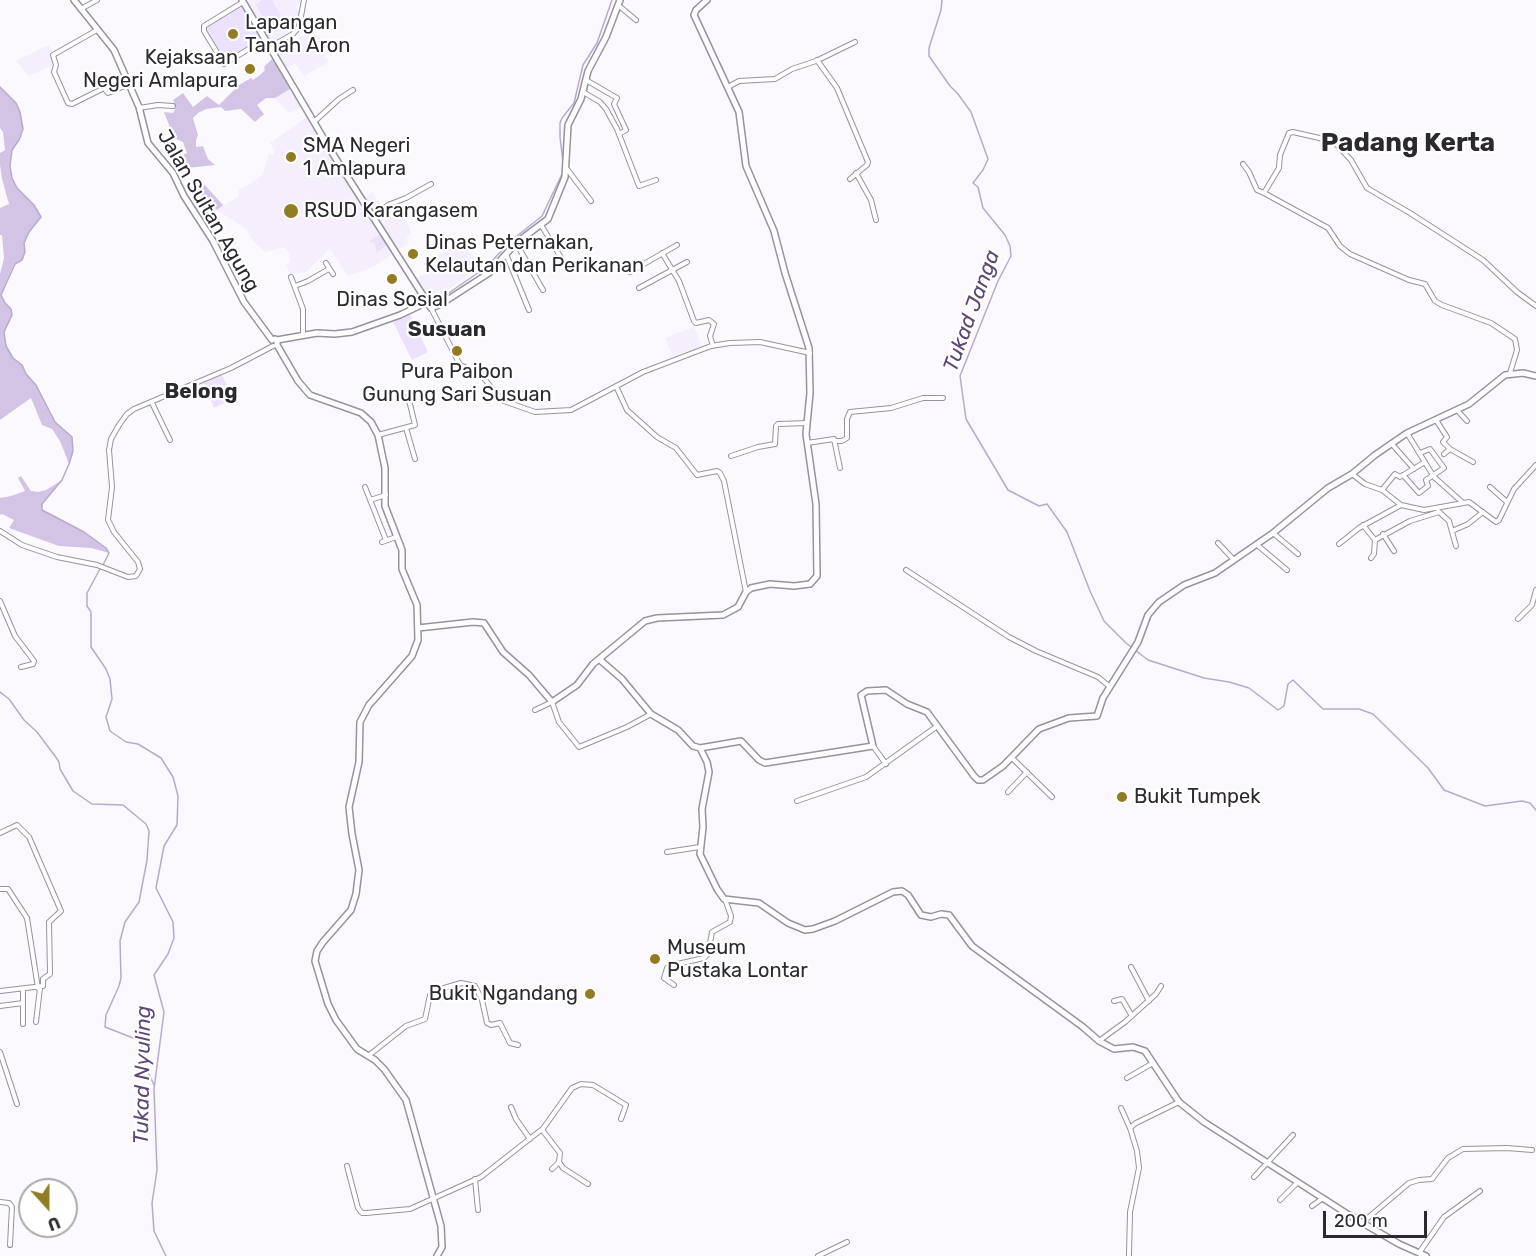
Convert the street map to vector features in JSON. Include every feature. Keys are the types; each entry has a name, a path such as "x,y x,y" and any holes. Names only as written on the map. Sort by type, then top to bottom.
{"street":[{"name":"Jalan Sultan Agung","path":"74,0 114,50 139,108 148,143 173,173 213,241 244,302 298,381 310,395 361,413 378,435"},
{"path":"80,9 97,0"},
{"path":"270,47 293,34 299,27 304,0"},
{"path":"535,710 552,702 577,685 599,659 645,621 657,618 723,615 738,607 746,592 751,588 761,585 810,584 817,576 816,504 807,443 810,393 808,340 785,273 774,231 746,166 739,112 694,15 707,0"},
{"path":"265,39 224,64 204,31 204,26 242,1 315,121 331,151 431,308 460,365 477,371 497,395 511,405 535,412 566,411 643,372 713,346 730,343 760,342 810,353"},
{"path":"419,306 431,308 441,304 483,277 516,243 541,225 550,215 564,183 567,169 566,130 619,2 636,20"},
{"path":"97,30 52,55 56,65 54,72 69,103 72,104 104,88 107,93 129,84"},
{"path":"727,87 739,81 775,79 792,69 855,42"},
{"path":"817,60 837,88 868,162 850,179"},
{"path":"586,80 617,98 614,104 626,130 619,134"},
{"path":"315,121 353,90"},
{"path":"583,92 603,105 619,134 639,186 656,180"},
{"path":"139,108 158,105 172,106"},
{"path":"1264,193 1279,168 1280,155 1288,133 1293,132 1328,140 1340,148 1351,160 1363,183 1370,190 1482,260 1536,306"},
{"path":"1243,164 1257,189 1328,228 1340,246 1350,254 1409,280 1425,284 1435,301 1491,323 1515,339 1517,350 1510,374"},
{"path":"567,169 591,201"},
{"path":"856,173 871,200 876,220"},
{"path":"373,218 388,205 431,184"},
{"path":"541,225 568,269"},
{"path":"516,243 543,290"},
{"path":"630,272 677,245"},
{"path":"662,253 683,289 694,321 696,323 707,320 714,324 710,336 713,346"},
{"path":"506,254 529,310"},
{"path":"639,288 687,261"},
{"path":"326,263 333,274"},
{"path":"295,286 329,269"},
{"path":"291,277 303,309 303,334"},
{"path":"0,531 22,545 57,557 97,565 131,578 136,576 140,570 138,562 114,532 108,520 112,487 109,450 111,439 123,418 135,409 231,368 274,343 303,334 352,332 419,306 425,299"},
{"path":"886,764 873,746 861,699 864,692 886,690 907,704 927,712 978,780 983,780 1012,758 1039,729 1069,718 1094,717 1098,713 1109,686 1138,642 1144,622 1159,602 1184,585 1210,576 1274,533 1328,488 1352,474 1407,433 1473,402 1502,377 1523,373 1536,376"},
{"path":"616,386 627,410 657,437 676,448 697,475 717,471 720,473 724,481 746,592"},
{"path":"408,396 415,424 378,435 384,456 385,507 402,550 402,569 415,597 418,628 416,646 412,656 369,705 360,722 359,762 349,807 359,870 357,886 351,910 323,942 316,955 317,968 333,1015 357,1048 375,1060 406,1100 442,1238 441,1251 437,1256"},
{"path":"807,443 833,439 842,441 847,438 847,419 850,412 891,408 923,398 943,398"},
{"path":"152,403 170,440"},
{"path":"1456,411 1467,421"},
{"path":"1436,420 1447,437 1443,442 1450,449 1473,462"},
{"path":"730,456 775,444 778,424 807,423"},
{"path":"406,428 415,459"},
{"path":"1407,433 1433,475 1462,502"},
{"path":"835,441 840,468"},
{"path":"1391,443 1414,469"},
{"path":"1403,474 1419,493 1428,486 1425,480 1444,467 1430,449 1420,453"},
{"path":"1444,454 1450,449"},
{"path":"1382,490 1395,474 1399,477 1425,462"},
{"path":"1352,474 1365,484 1382,490 1401,505 1424,510 1462,502 1471,503 1494,522 1498,521 1514,489 1536,465"},
{"path":"365,487 384,541 396,537"},
{"path":"1490,487 1507,502"},
{"path":"370,500 386,495"},
{"path":"1339,544 1363,525 1401,505"},
{"path":"1436,508 1449,521 1456,546"},
{"path":"1375,540 1410,521 1439,512"},
{"path":"1452,531 1468,524 1484,512"},
{"path":"1363,525 1375,540 1374,554 1371,558"},
{"path":"1274,533 1298,554"},
{"path":"1383,534 1394,551"},
{"path":"1218,543 1233,559"},
{"path":"1257,544 1287,570"},
{"path":"906,570 1009,637 1098,677 1109,686"},
{"path":"1518,619 1532,605 1536,590"},
{"path":"0,601 15,636 34,661 33,664 21,667"},
{"path":"418,628 473,622 484,623 503,652 529,675 552,702 559,722 579,747 651,714"},
{"path":"599,659 622,679 651,714 678,730 693,746 700,748 741,741 759,760 770,763 873,746"},
{"path":"797,801 857,781 886,764 936,727"},
{"path":"674,985 664,978 667,968 673,964 704,958 708,954 712,932 730,922 731,916 704,863 700,847 703,801 709,772 700,748"},
{"path":"1012,758 1052,797"},
{"path":"1008,792 1027,772"},
{"path":"0,833 17,825 29,837 61,909 49,922 50,974 43,979 43,986 0,991"},
{"path":"667,852 700,847"},
{"path":"0,889 8,889 27,918 39,988 36,1022"},
{"path":"724,899 759,903 793,926 805,930 835,921 893,892 902,891 908,895 921,915 946,914 952,917 972,946 1099,1041 1114,1049 1141,1048 1154,1063 1179,1102 1194,1116 1267,1164 1363,1222 1426,1256"},
{"path":"1131,967 1149,1000"},
{"path":"368,1056 404,1028 425,1019 430,995 434,990 461,983 475,986 482,1000 487,1023 490,1025 500,1023 510,1043 518,1045"},
{"path":"1099,1041 1132,1016 1161,986"},
{"path":"23,990 23,1024"},
{"path":"1113,1000 1122,999 1132,1016"},
{"path":"0,1006 24,1003"},
{"path":"0,1052 17,1104"},
{"path":"1127,1078 1154,1063"},
{"path":"347,1166 358,1208 362,1213 403,1211 489,1172 542,1130 572,1088 581,1084 593,1085 627,1106 621,1119"},
{"path":"1130,1128 1179,1102"},
{"path":"511,1107 516,1119 530,1138"},
{"path":"1121,1108 1137,1151 1139,1168 1132,1196 1129,1256"},
{"path":"542,1130 560,1153 559,1162 552,1169"},
{"path":"1254,1177 1293,1135"},
{"path":"1363,1222 1404,1187 1415,1181 1432,1179 1449,1158 1463,1149 1532,1150"},
{"path":"559,1162 563,1168 588,1184"},
{"path":"475,1179 478,1210"},
{"path":"1280,1200 1298,1182"},
{"path":"1419,1253 1444,1218 1480,1191"},
{"path":"1312,1206 1323,1197"},
{"path":"0,1202 8,1202 12,1208 10,1245"},
{"path":"818,1256 847,1242"}],"shaded area":[{"path":"245,0 301,0 296,8 300,12 300,21 294,30 269,43"},
{"path":"262,0 272,0 284,21 269,28 256,5"},
{"name":"Lapangan Tanah Aron","path":"240,3 261,39 225,59 205,28 206,23"},
{"path":"310,33 318,35 324,44 323,52 329,62 304,76 295,63 287,68 276,51 284,46 281,40 291,35 296,38"},
{"path":"49,45 52,51 50,53 56,64 29,76 16,61"},
{"path":"273,58 290,89 275,98 266,98 257,105 264,114 255,122 241,109 225,111 221,107 206,109 198,113 193,118 198,135 196,147 203,146 208,159 215,165 187,168 183,155 187,153 183,142 168,133 171,130 164,112 173,113 176,107 173,100 183,93 193,107 207,96 219,105 239,85 260,75"},
{"path":"0,87 16,103 23,129 12,150 10,166 12,178 17,188 34,205 41,217 29,232 24,243 25,252 22,260 14,264 1,295 11,309 12,315 4,332 6,346 36,385 55,422 72,437 73,451 69,464 60,441 52,429 42,425 31,398 0,420 0,274 4,258 2,235 0,235 0,208 9,204 0,164 0,153 5,150 3,132 0,128"},
{"path":"290,89 301,107 289,113 275,98"},
{"name":"RSUD Karangasem","path":"307,117 367,217 384,207 390,216 374,226 393,254 373,267 348,276 330,249 306,272 290,274 286,264 290,262 289,253 284,247 265,252 252,240 246,229 217,210 239,197 239,189 252,183 263,174 269,154 273,155 275,151 270,143"},
{"path":"201,181 223,205 217,210 195,189 195,183"},
{"path":"372,192 380,205 372,210 364,198"},
{"path":"403,210 411,233 407,237 408,244 398,250 381,224"},
{"path":"380,234 387,245 377,252 374,242 370,241"},
{"path":"465,240 478,267 442,295 440,290 434,293 432,289 424,293 416,279 440,265 436,256"},
{"path":"409,312 428,352 412,360 392,320"},
{"path":"694,327 702,346 673,356 665,338"},
{"path":"222,375 234,398 214,408 204,383"},
{"path":"21,476 31,491 38,492 62,480 42,504 42,510 84,532 106,548 109,553 91,548 59,546 9,528 14,520 0,515 0,498 25,491 18,478"}],"waterway":[{"path":"563,162 560,123 574,103 583,65 597,43 612,0"},
{"name":"Tukad Janga","path":"942,0 929,48 929,56 971,112 988,159 973,183 978,187 983,208 1005,235 1011,256 998,281 960,376 966,419 1008,490 1039,506 1047,504 1067,532 1104,621 1126,643 1148,660 1204,678 1249,688 1278,710 1284,706 1288,684 1293,680 1323,709 1359,709 1373,714 1428,768 1444,790 1485,806 1522,801 1530,803 1536,810"},
{"name":"Tukad Nyuling","path":"0,87 16,103 23,129 12,150 10,166 12,178 17,188 34,205 41,217 29,232 24,243 25,252 22,260 15,264 1,295 11,309 12,315 4,332 6,346 36,385 55,422 72,437 73,451 69,464 62,480 42,504 42,510 84,532 106,548 109,553 103,565"},
{"path":"431,302 440,299 485,268 512,240 542,216 563,172"},
{"name":"Tukad Nyuling","path":"100,569 87,593 87,606 91,612 91,647 110,679 112,699 106,717 110,731 126,742 138,744 161,758 173,777 178,796 177,825 164,846 156,888 173,922 174,938 168,954 154,975 164,1012 154,1089 157,1170 152,1203 154,1231 166,1256"},
{"path":"0,692 9,699 55,756 73,791 92,804 123,805 146,824 149,831 147,860 139,902 125,922 120,941 121,978 106,1015 105,1027 141,1041 144,1063 154,1085"}],"place":[{"name":"Lapangan Tanah Aron","path":"233,34"},
{"name":"Kejaksaan Negeri Amlapura","path":"250,69"},
{"name":"SMA Negeri 1 Amlapura","path":"291,157"},
{"name":"RSUD Karangasem","path":"291,211"},
{"name":"Dinas Peternakan, Kelautan dan Perikanan","path":"413,254"},
{"name":"Dinas Sosial","path":"392,279"},
{"name":"Pura Paibon Gunung Sari Susuan","path":"457,351"},
{"name":"Bukit Tumpek","path":"1122,797"},
{"name":"Museum Pustaka Lontar","path":"655,959"},
{"name":"Bukit Ngandang","path":"590,994"}],"district":[{"name":"Padang Kerta","path":"1408,143"},
{"name":"Susuan","path":"447,330"},
{"name":"Belong","path":"201,392"}]}
